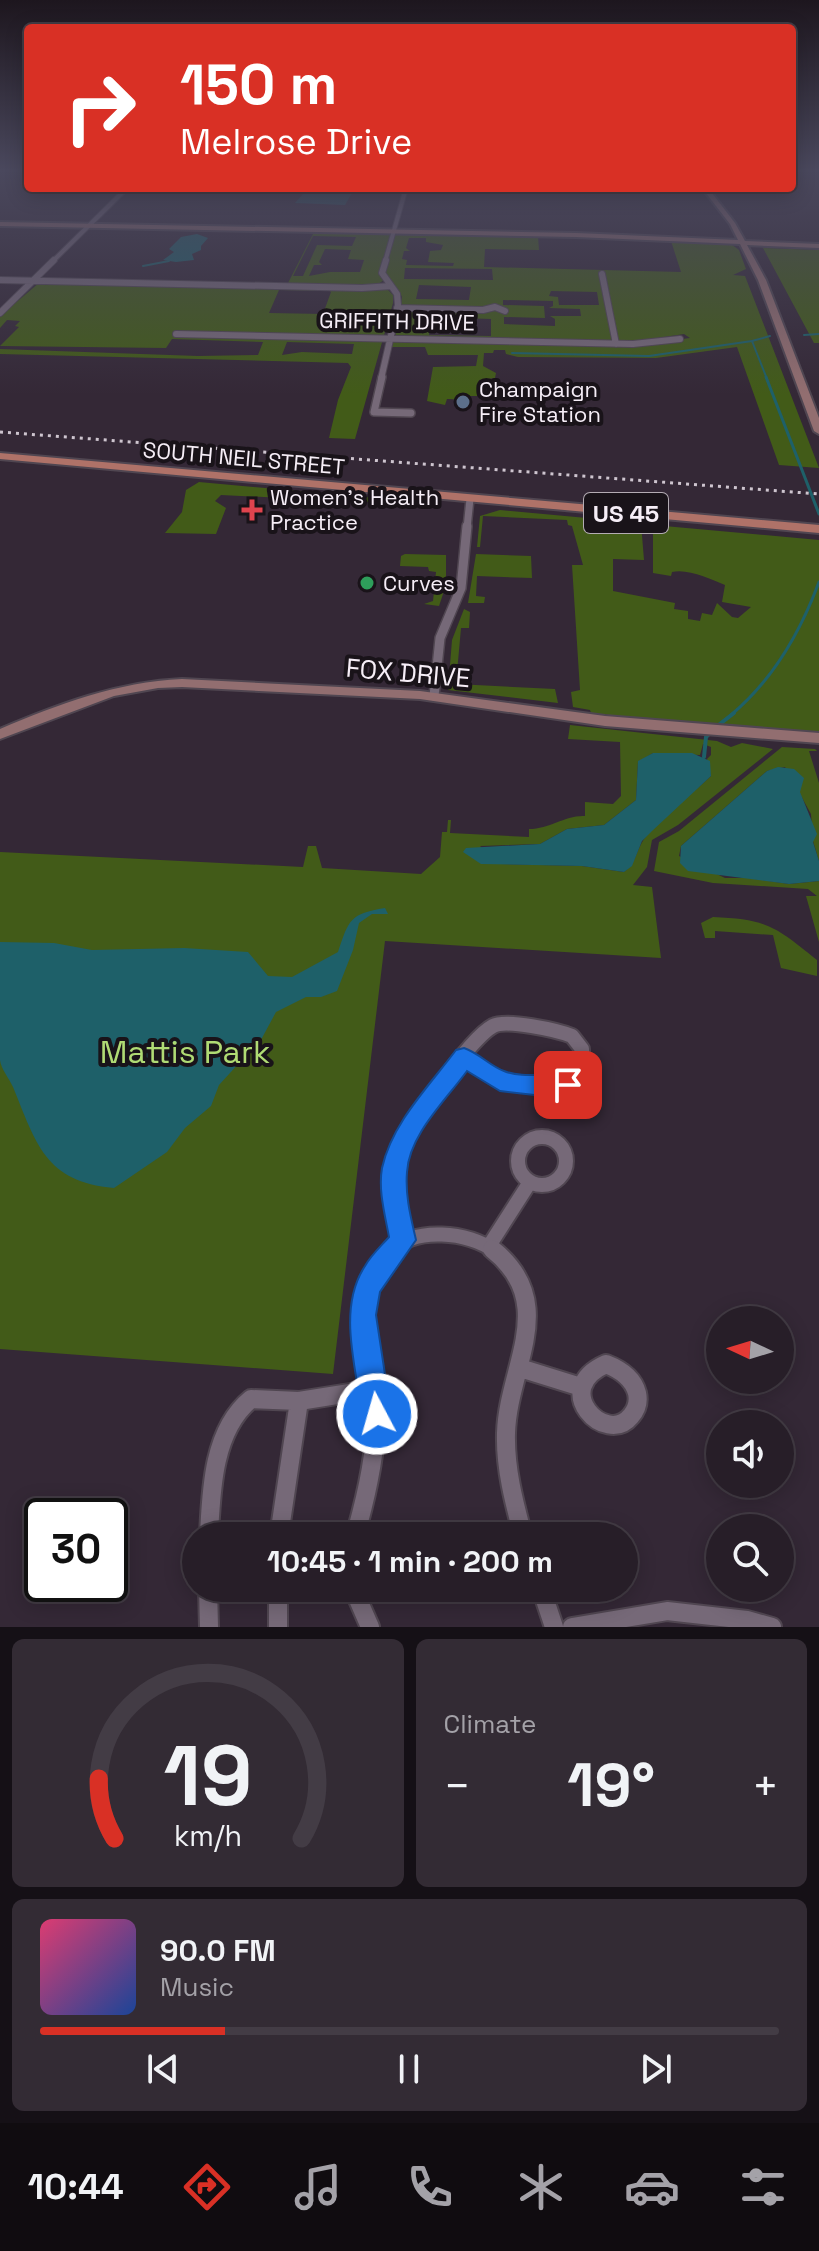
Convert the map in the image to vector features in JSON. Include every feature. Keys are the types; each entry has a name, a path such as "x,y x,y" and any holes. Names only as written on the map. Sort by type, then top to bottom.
{"main road":[{"name":"SOUTH NEIL STREET","path":"0,457 819,529"}],"street":[{"path":"0,313 72,244"},
{"path":"390,244 382,273 397,294 397,308 374,412 411,413"},
{"path":"744,244 772,302 819,431"},
{"path":"780,244 819,246"},
{"path":"602,274 616,344"},
{"path":"0,280 391,286"},
{"path":"397,308 483,310"},
{"name":"GRIFFITH DRIVE","path":"176,334 616,344 680,339"},
{"path":"434,696 440,638 461,588 470,499"},
{"name":"FOX DRIVE","path":"0,734 100,694 166,683 434,696 605,721 819,738"},
{"path":"403,1240 394,1196 394,1169 404,1139 464,1057 483,1033 496,1024 567,1031 579,1041 586,1056 583,1073 568,1085 552,1087 500,1081 464,1057"},
{"path":"489,1246 530,1182"},
{"path":"358,1522 374,1455 375,1389 363,1315 366,1290 385,1259 403,1240 430,1236 474,1239 489,1246 507,1264 526,1300 529,1321 511,1397 506,1454 506,1473 519,1522"},
{"path":"520,1368 581,1387"},
{"path":"209,1522 227,1427 237,1410 251,1399 299,1401 375,1389"},
{"path":"281,1522 299,1401"},
{"path":"208,1602 209,1627"},
{"path":"278,1602 278,1627"},
{"path":"359,1602 370,1627"},
{"path":"546,1602 554,1627"},
{"path":"572,1627 667,1611 772,1627"}],"green space":[{"path":"308,244 293,276 303,276 317,245 407,244 406,248 410,251 404,251 402,259 407,260 406,265 453,266 454,263 428,262 430,251 441,250 443,245 437,244 539,244 539,250 485,249 484,267 681,272 672,244 731,244 739,250 746,269 733,275 745,276 819,468 779,465 737,347 656,358 518,357 506,354 505,350 494,350 493,353 484,353 483,366 496,373 495,378 479,380 477,396 470,396 469,400 447,399 445,405 427,401 433,367 476,366 478,355 428,355 425,347 391,347 393,341 629,346 690,338 684,334 625,343 395,338 402,297 387,281 375,286 287,285","holes":["325,249 351,250 348,259 364,260 360,272 309,276 314,265 322,265 319,262","405,268 492,269 493,280 404,279","419,285 471,287 469,300 416,299","551,291 597,292 599,305 559,305 558,297 549,296","503,300 553,301 553,306 549,308 580,309 581,316 550,316 555,319 555,326 504,324 504,317 545,318 544,306 503,305","431,317 491,319 491,336 429,335"]},
{"path":"763,248 819,250 819,343 814,343"},
{"path":"39,283 386,288 393,295 355,439 329,438 338,400 351,367 348,363 0,354 0,349 258,355 263,342 172,339 166,348 0,346 19,327 15,326 20,321 7,320 0,328 0,316","holes":["279,290 330,291 331,292 323,314 269,313","287,342 353,344 354,344 352,354 302,352 282,355"]},
{"path":"199,482 388,499 386,503 356,501 328,506 324,500 221,495 215,501 226,508 216,534 165,533 182,512 186,490"},
{"path":"500,510 641,523 644,560 613,559 613,591 675,603 674,609 688,611 688,619 700,621 702,613 712,615 717,603 732,617 738,618 751,607 722,602 725,585 706,577 685,572 672,572 671,576 653,573 653,525 819,540 819,732 716,727 591,713 590,710 573,707 571,692 580,690 572,565 583,565 572,526 568,525 567,520 483,516 480,547 477,547 480,516"},
{"path":"476,554 531,556 532,578 477,576 476,596 485,597 484,603 468,603"},
{"path":"446,555 446,585 439,606 424,604 433,601 436,572 429,571 428,567 400,566 401,556"},
{"path":"464,609 470,612 469,628 461,628 456,684 555,689 558,703 448,690 452,640"},
{"name":"Mattis Park","path":"570,725 717,741 731,747 742,743 773,749 678,825 652,840 647,867 633,885 652,887 661,958 385,941 333,1374 0,1349 0,852 303,867 308,846 316,846 322,868 421,874 440,857 442,832 447,832 448,820 451,820 450,833 529,837 529,829 585,816 585,802 613,804 621,796 620,742 568,739","holes":["703,744 711,747 711,755 707,759 711,776 651,831 624,872 582,866 501,864 480,846 540,844 567,829 604,825 636,800 638,762 653,753 700,755"]},
{"path":"782,747 817,751 809,751 819,783 819,861 813,841 811,814 785,767 767,771 681,846 679,856 725,878 789,884 819,881 819,942 806,896 817,896 808,889 713,883 654,871 659,842 679,831"},
{"path":"713,917 746,920 780,932 817,960 817,976 781,968 773,935 715,931 715,938 705,938 701,923"}],"water":[{"path":"174,244 203,244 201,250 192,254 194,260 163,260 174,252 169,249"},
{"path":"653,753 692,753 710,761 711,776 642,841 632,866 624,872 582,866 481,864 463,852 466,848 540,844 567,829 604,825 636,800 638,761"},
{"path":"778,767 794,769 804,778 800,792 817,834 813,842 819,861 819,881 789,884 688,871 680,863 681,846 767,771"},
{"path":"385,908 388,914 372,914 359,923 353,950 337,991 321,997 306,997 276,1012 262,1038 219,1085 211,1106 185,1128 167,1152 114,1188 72,1178 46,1156 0,1060 0,942 54,943 92,950 184,948 248,952 268,976 292,977 338,952 352,920 364,913"}],"waterway":[{"path":"143,266 169,261"},
{"path":"804,335 819,334"},
{"path":"752,341 770,336"},
{"path":"512,353 649,356 752,341"},
{"path":"752,341 767,379"},
{"path":"766,377 819,514"},
{"path":"731,715 760,687 784,654 819,582"},
{"path":"716,727 734,713"},
{"path":"704,757 706,737 710,733"}],"railway":[{"path":"0,432 819,494"}],"place":[{"name":"Champaign Fire Station","path":"463,402"},
{"name":"Women's Health Practice","path":"252,510"},
{"name":"Curves","path":"367,583"}],"route":[{"path":"377,1414 363,1315 366,1290 385,1259 403,1240 394,1196 394,1169 404,1139 464,1057 500,1081 552,1087 568,1085"}]}
